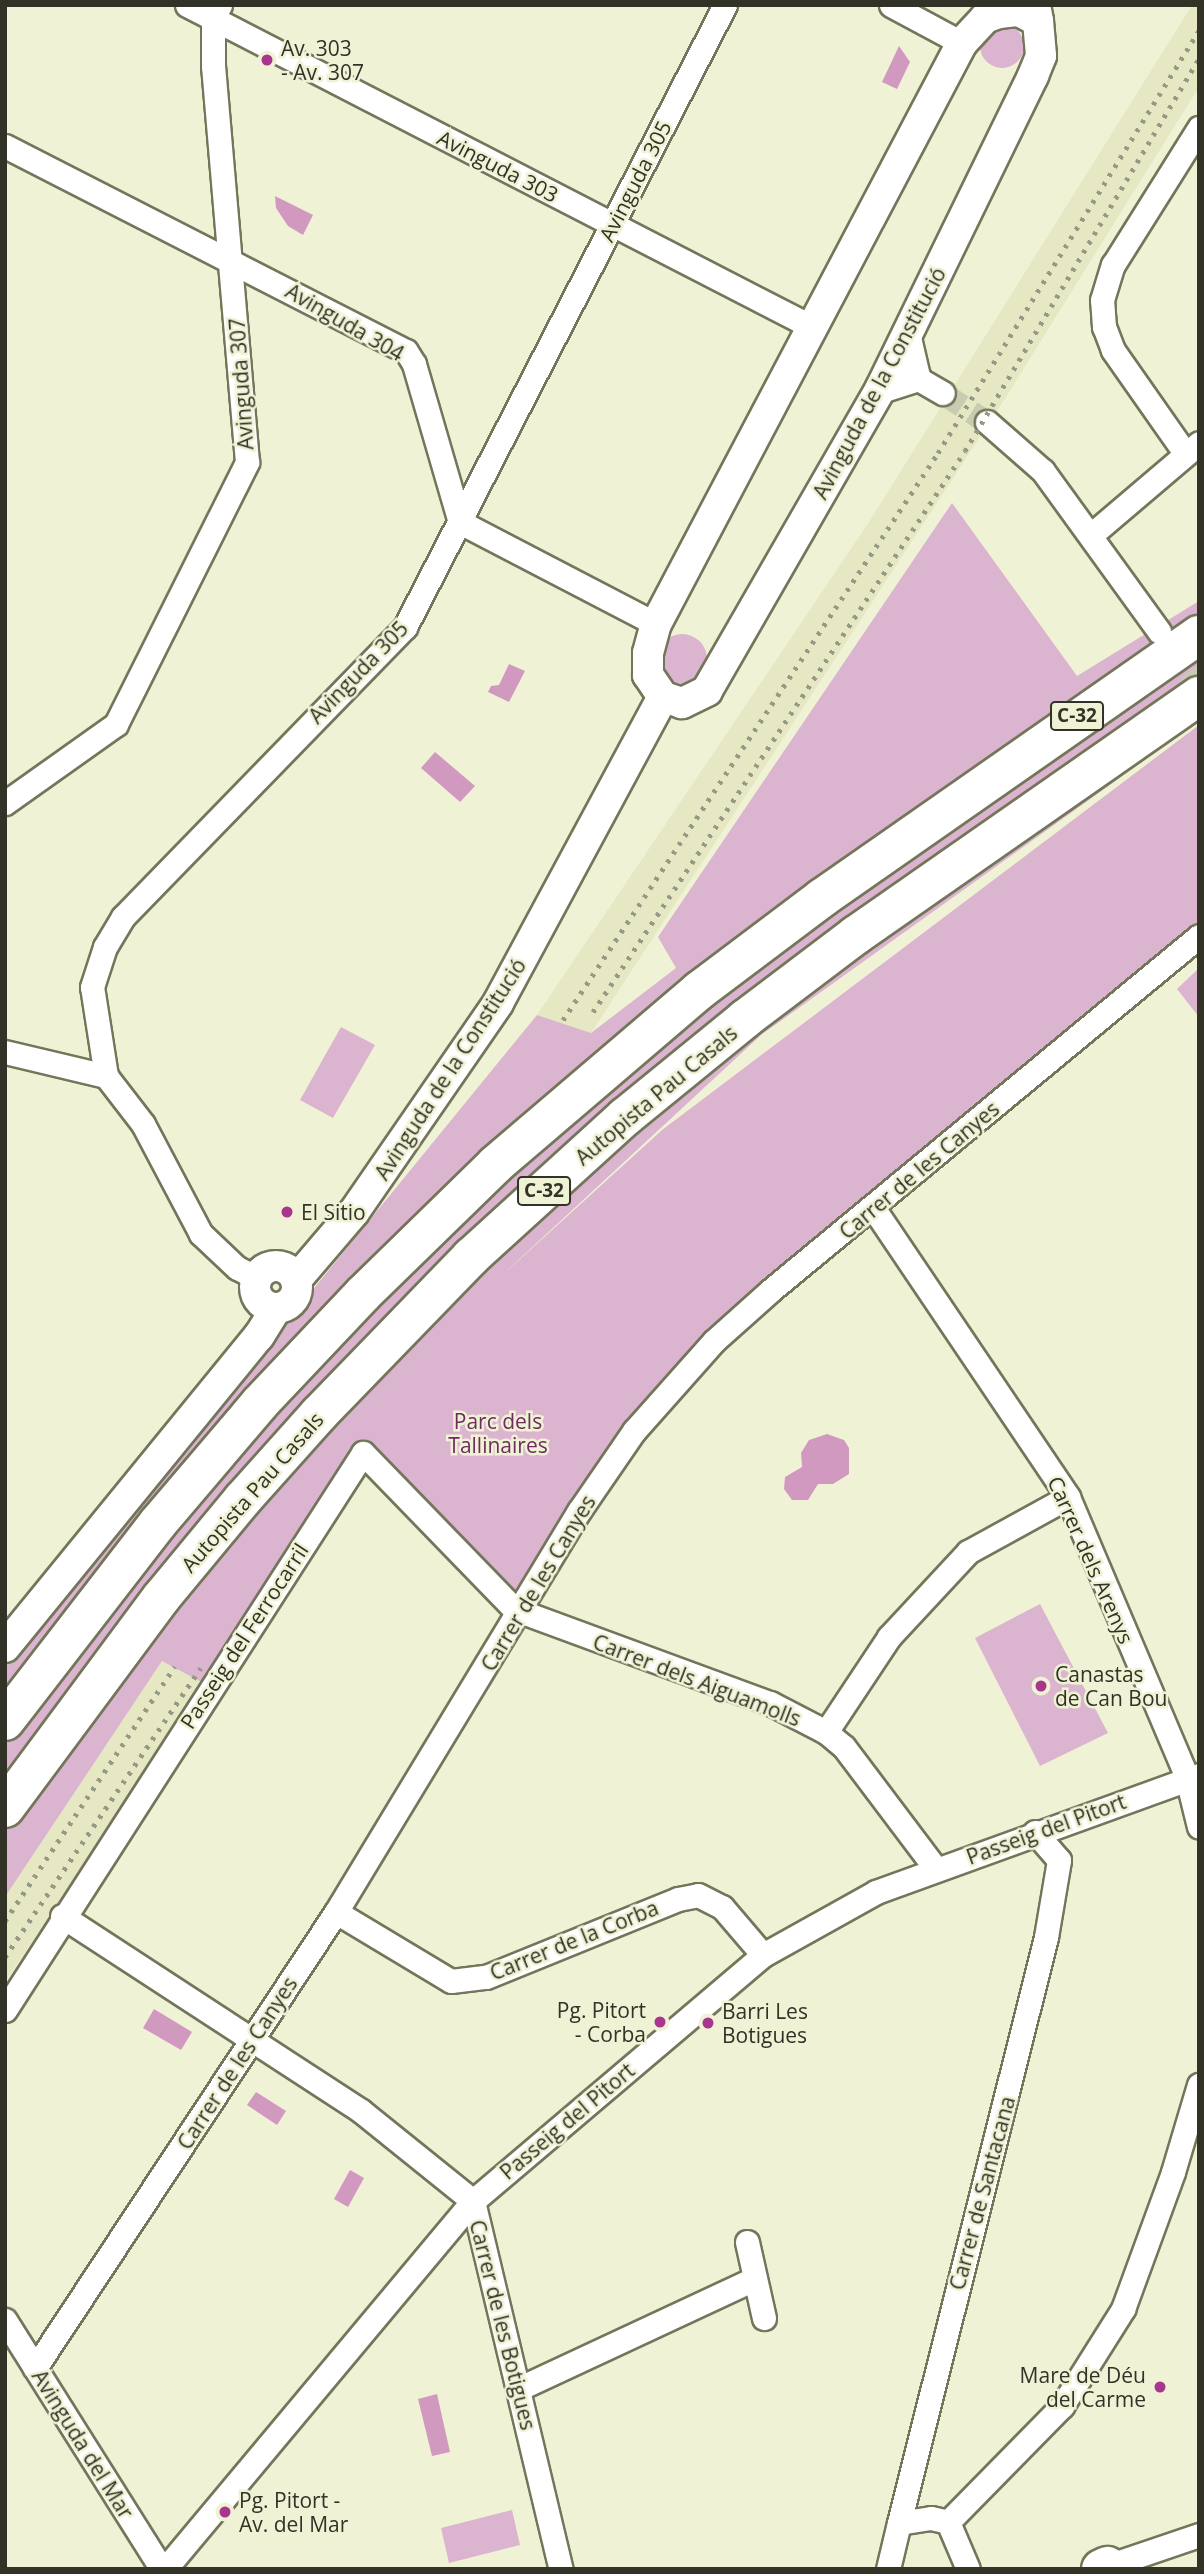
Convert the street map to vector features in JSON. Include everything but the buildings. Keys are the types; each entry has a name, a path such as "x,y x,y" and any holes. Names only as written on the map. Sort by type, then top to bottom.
{"highway":[{"name":"C-32","path":"5,1721 158,1522 260,1403 363,1294 495,1165 700,990 822,898 1199,635"},
{"name":"Autopista Pau Casals","path":"5,1808 153,1609 227,1519 319,1414 471,1257 625,1117 745,1019 867,927 1199,696"}],"street":[{"name":"Avinguda 303","path":"187,5 216,11 614,225 810,326"},
{"name":"Avinguda 305","path":"257,1278 237,1268 201,1234 143,1124 106,1076 92,987 105,947 123,916 405,627 725,5"},
{"path":"891,5 962,43"},
{"name":"Avinguda de la Constitució","path":"995,10 1036,13 1041,56 1033,76 880,388 707,691 682,703 663,697 648,675 648,653 656,624 810,326 962,43 995,10"},
{"name":"Avinguda 307","path":"5,803 116,724 247,462 216,11"},
{"path":"1091,535 1192,448 1113,350 1104,327 1102,300 1113,265 1199,128"},
{"name":"Avinguda 304","path":"5,146 405,351 414,364 460,522"},
{"path":"905,339 915,377 943,393"},
{"path":"880,388 915,377"},
{"path":"987,422 1043,471 1159,631"},
{"path":"460,522 656,624"},
{"name":"Avinguda de la Constitució","path":"5,1647 259,1336 276,1309 294,1299 296,1280 354,1212 498,1003 663,697"},
{"name":"Carrer de les Canyes","path":"34,2368 335,1912 579,1511 634,1431 713,1341 1199,936"},
{"path":"5,1052 106,1076"},
{"name":"Carrer dels Arenys","path":"874,1209 1068,1497 1193,1776 1199,1827"},
{"path":"276,1309 258,1298 257,1278 274,1266 288,1269 296,1280"},
{"name":"Passeig del Ferrocarril","path":"5,2010 62,1916 363,1453 504,1601 520,1612"},
{"path":"827,1732 889,1637 968,1552 1068,1497"},
{"name":"Carrer dels Aiguamolls","path":"520,1612 770,1703 827,1732 844,1747 936,1869"},
{"name":"Passeig del Pitort","path":"164,2569 473,2201 763,1955 876,1892 1193,1776"},
{"name":"Carrer de Santacana","path":"888,2569 1046,1937 1059,1860 1076,1818"},
{"path":"1035,1832 1059,1860"},
{"name":"Carrer de la Corba","path":"335,1912 450,1981 485,1977 678,1899 698,1895 722,1907 763,1955"},
{"name":"Carrer de les Botigues","path":"62,1916 251,2042 361,2111 473,2201 520,2388 561,2569"},
{"path":"948,2522 1062,2406 1123,2309 1173,2172 1199,2085"},
{"path":"747,2242 764,2318"},
{"path":"520,2388 754,2279"},
{"name":"Avinguda del Mar","path":"5,2320 164,2569"},
{"path":"899,2524 931,2518 948,2522"},
{"path":"948,2522 968,2569"},
{"path":"1102,2568 1199,2535"}],"shaded area":[{"path":"1192,5 1199,5 1199,87 1006,397 591,1033 537,1015 867,525"},
{"path":"899,46 910,62 897,89 882,82"},
{"path":"275,196 313,215 303,235 288,226 276,208"},
{"path":"509,664 525,671 509,702 488,692 491,686 499,685"},
{"path":"435,752 475,786 460,802 421,768"},
{"path":"827,1434 844,1440 849,1448 849,1474 833,1484 818,1484 808,1500 792,1500 784,1489 785,1477 802,1467 801,1453 809,1440"},
{"path":"162,1661 205,1684 5,1982 5,1897"},
{"path":"154,2009 192,2032 181,2050 143,2028"},
{"path":"256,2092 286,2111 277,2125 247,2105"},
{"path":"350,2170 364,2178 348,2207 334,2199"},
{"path":"437,2394 450,2452 432,2456 418,2399"}],"green space":[{"path":"1002,24 1017,31 1024,46 1017,61 1002,68 987,61 980,46 987,31"},
{"name":"Parc dels Tallinaires","path":"952,503 1077,676 1199,601 1199,721 761,1035 498,1279 662,1130 1199,725 1199,936 771,1290 634,1431 520,1612 363,1453 205,1684 162,1661 5,1897 5,1667 537,1015 591,1033 676,968 658,937"},
{"path":"682,634 699,642 707,659 699,676 682,684 665,676 657,659 665,642"},
{"path":"1199,968 1199,1017 1177,989"},
{"path":"341,1027 375,1045 333,1118 300,1100"},
{"name":"Canastas de Can Bou","path":"1040,1604 1108,1733 1040,1766 975,1638"},
{"path":"512,2510 520,2545 449,2563 441,2528"}],"tunnel":[{"path":"943,393 987,422"},
{"path":"1169,644 1199,683"}],"railway":[{"path":"563,1020 938,453 1199,31"},
{"path":"593,1012 965,451 1199,59"},
{"path":"5,1921 175,1666"},
{"path":"5,1957 201,1668"}],"place":[{"name":"Av. 303 - Av. 307","path":"267,60"},
{"name":"El Sitio","path":"287,1212"},
{"name":"Canastas de Can Bou","path":"1041,1686"},
{"name":"Pg. Pitort - Corba","path":"660,2022"},
{"name":"Barri Les Botigues","path":"708,2023"},
{"name":"Mare de Déu del Carme","path":"1160,2387"},
{"name":"Pg. Pitort - Av. del Mar","path":"225,2512"}]}
